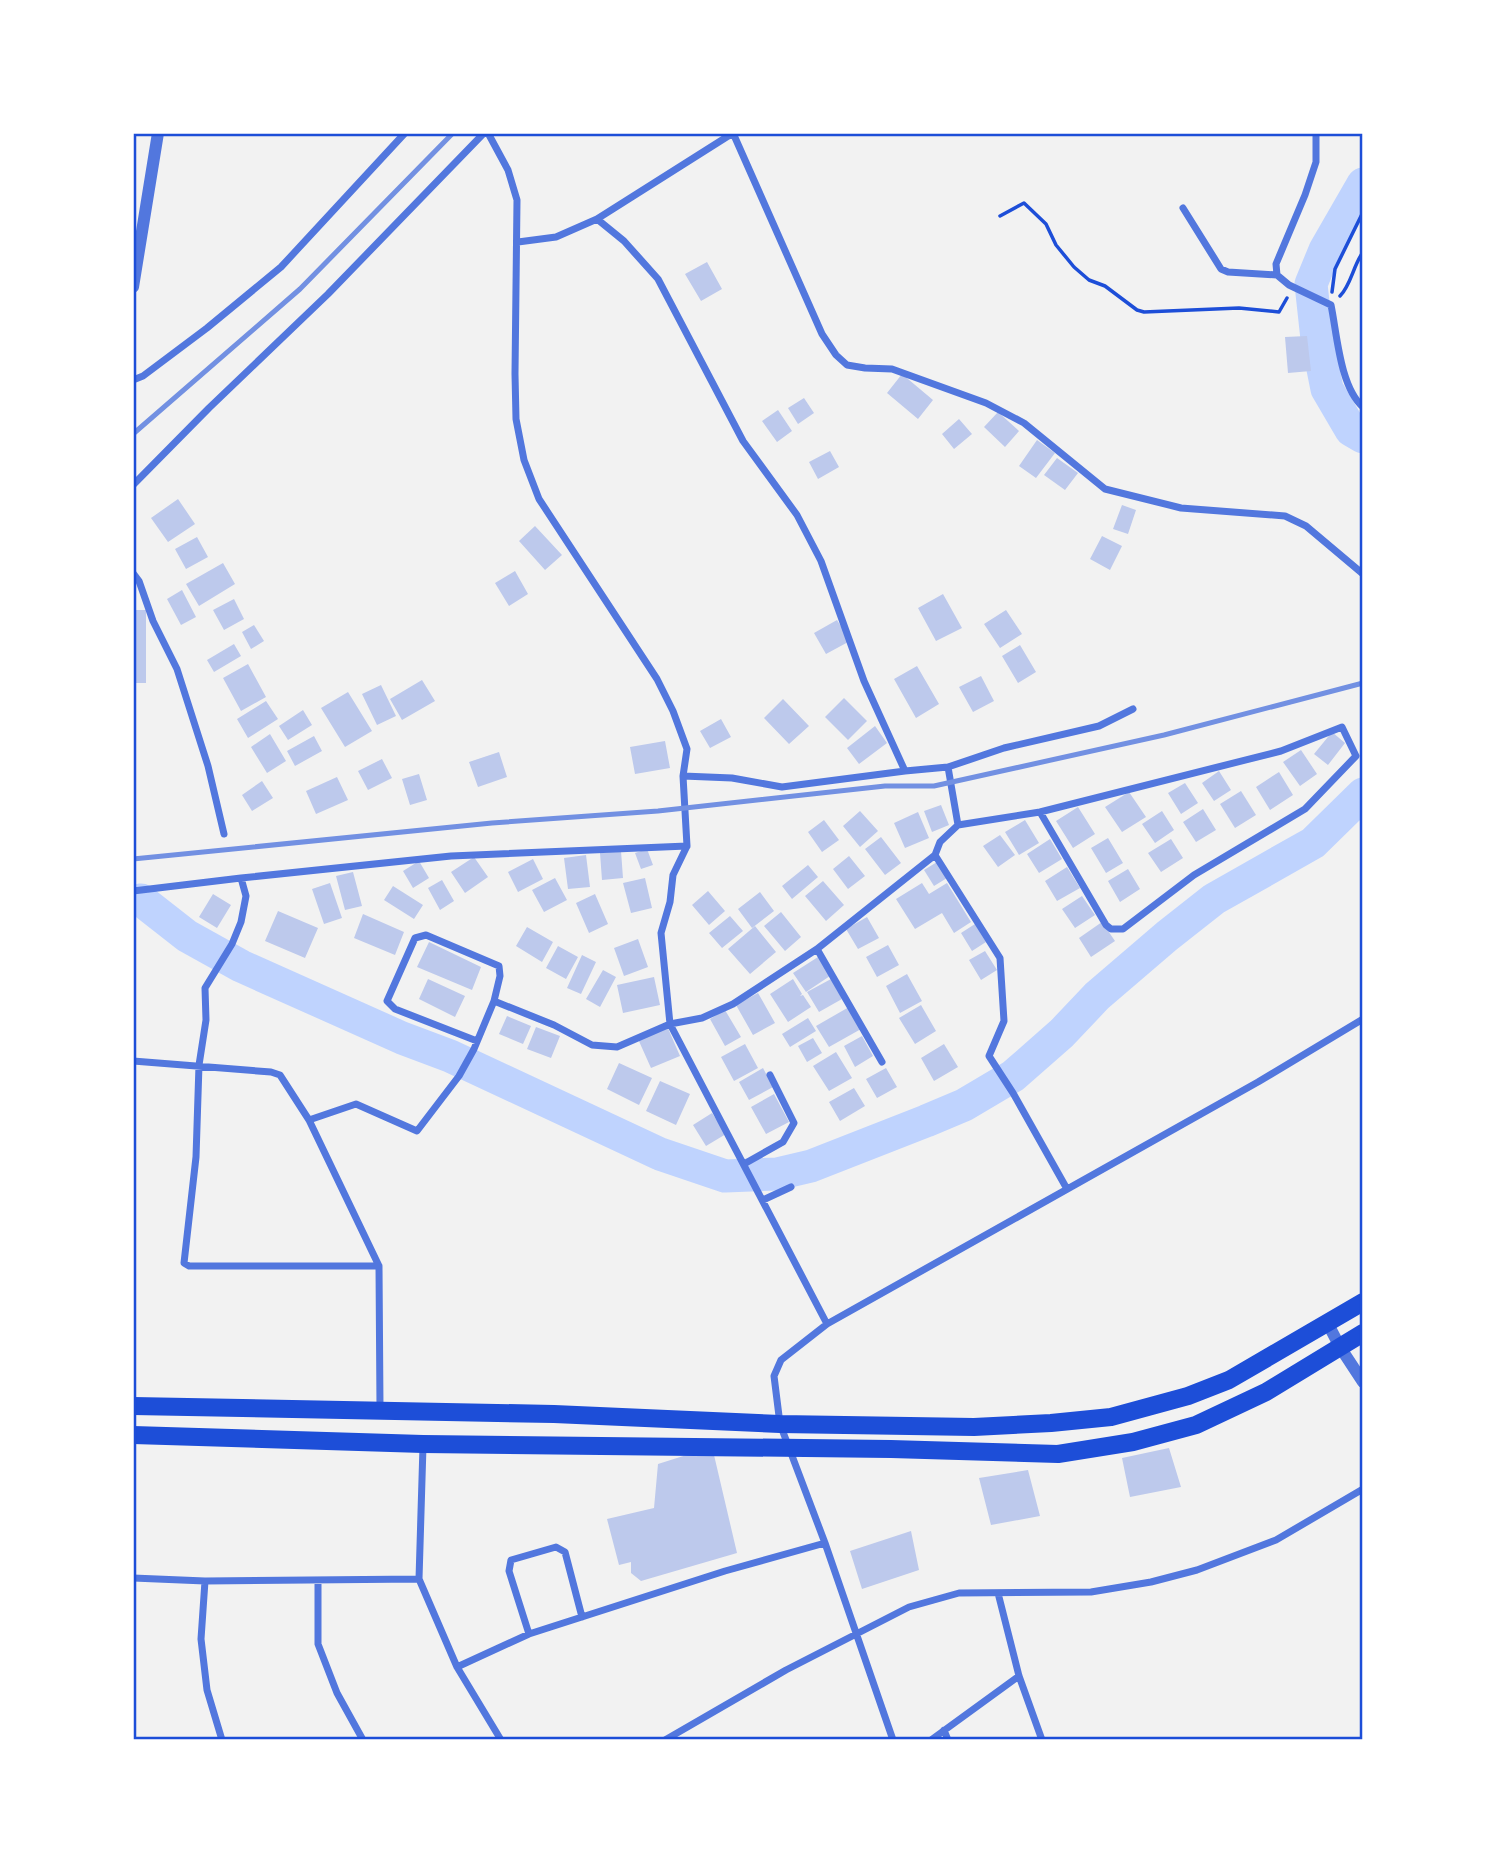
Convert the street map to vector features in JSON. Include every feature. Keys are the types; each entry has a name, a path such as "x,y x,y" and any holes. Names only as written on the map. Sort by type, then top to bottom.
{"highway":[{"path":"133,1406 554,1414 780,1424 974,1427 1111,1417 1188,1396 1229,1380 1363,1302"},
{"path":"133,1435 423,1444 891,1449 1058,1454 1133,1442 1196,1425 1266,1392 1363,1333"}],"street":[{"path":"133,287 158,133"},
{"path":"133,380 143,376 197,336 281,267 405,133"},
{"path":"133,485 328,294 486,133 508,170 517,201 514,374 516,419 524,460 539,499 657,679 673,711 687,749 683,780 687,846 674,875 661,933 670,1024 827,1324"},
{"path":"517,242 556,237 597,219 733,133 822,334 836,355 847,365 892,369 986,403 1024,423 1105,488 1181,508 1285,516 1306,526 1363,573"},
{"path":"1277,275 1276,264 1316,162 1316,133"},
{"path":"1183,208 1220,268 1228,272 1277,275 1291,286 1331,305 1345,374 1350,389 1363,407"},
{"path":"597,219 624,241 658,279 743,441 797,515 821,561 864,681 905,771"},
{"path":"133,573 177,669 208,766 224,834"},
{"path":"683,780 733,778 782,787 948,767 1004,748 1099,726 1133,709"},
{"path":"494,1001 554,1025 593,1045 617,1047 670,1024 702,1018 733,1004 817,949 935,855 940,842 958,825 1040,812 1281,751 1342,727 1356,756 1305,809 1194,875 1123,929 1111,929 1106,925 1040,812"},
{"path":"948,767 958,825"},
{"path":"133,891 451,856 687,846"},
{"path":"935,855 1000,958 1004,1021 989,1056 1013,1093 1066,1189"},
{"path":"241,878 246,896 241,922 232,944 205,988 206,1020 199,1065 196,1157 184,1263 190,1266 379,1266"},
{"path":"309,1120 356,1104 417,1131 424,1126 459,1076 476,1045 494,1001 500,976 499,965 426,935 415,938 387,1001 396,1009 476,1045"},
{"path":"817,949 882,1062"},
{"path":"893,1740 825,1543 780,1424 774,1376 781,1360 827,1324 1363,1019"},
{"path":"133,1061 199,1065 280,1075 309,1120 379,1266 380,1412"},
{"path":"744,1164 783,1142 794,1123 770,1075"},
{"path":"762,1197 791,1187"},
{"path":"1328,1324 1339,1348 1363,1382"},
{"path":"423,1444 419,1579 457,1667 501,1740"},
{"path":"665,1740 786,1670 909,1607 959,1592 1091,1592 1152,1582 1197,1570 1276,1540 1363,1489"},
{"path":"457,1667 529,1634 725,1571 825,1543"},
{"path":"529,1634 509,1571 511,1560 556,1547 565,1552 582,1617"},
{"path":"133,1577 205,1581 419,1579"},
{"path":"205,1581 201,1639 207,1690 222,1740"},
{"path":"318,1581 318,1644 337,1693 363,1740"},
{"path":"998,1593 1019,1676 1042,1740"},
{"path":"931,1740 1019,1676"},
{"path":"944,1730 948,1740"}],"path":[{"path":"1000,216 1024,203 1046,224 1056,245 1088,280 1105,286 1143,312 1239,308 1279,312 1291,286"},
{"path":"1331,305 1335,269 1363,212"},
{"path":"1331,305 1344,292 1354,264 1363,253"}],"building":[{"path":"707,262 722,289 701,301 685,274"},
{"path":"1307,336 1311,371 1288,373 1285,337"},
{"path":"902,374 933,400 918,419 887,393"},
{"path":"804,398 814,413 798,424 788,408"},
{"path":"778,410 792,431 777,442 762,421"},
{"path":"998,412 1019,431 1005,447 984,427"},
{"path":"959,419 972,434 954,449 942,434"},
{"path":"1037,440 1055,453 1036,478 1019,466"},
{"path":"830,451 839,467 818,479 809,462"},
{"path":"1057,458 1078,473 1065,490 1044,475"},
{"path":"178,499 195,524 168,542 151,518"},
{"path":"1122,505 1136,510 1128,534 1113,529"},
{"path":"535,526 562,555 545,570 519,541"},
{"path":"1102,536 1122,546 1110,570 1090,559"},
{"path":"197,537 208,557 186,569 175,549"},
{"path":"223,563 235,584 199,606 186,584"},
{"path":"515,571 528,594 509,606 495,583"},
{"path":"182,590 196,617 181,625 167,599"},
{"path":"943,594 962,628 936,641 918,608"},
{"path":"234,599 244,619 224,630 213,610"},
{"path":"133,610 146,610 146,683 133,683"},
{"path":"1006,610 1022,634 1000,648 984,624"},
{"path":"837,620 850,641 826,654 814,633"},
{"path":"254,625 264,641 251,649 242,632"},
{"path":"234,644 241,656 214,672 207,660"},
{"path":"1020,645 1036,672 1018,683 1002,656"},
{"path":"248,664 266,697 241,711 223,678"},
{"path":"917,666 939,704 916,718 894,679"},
{"path":"981,676 994,701 973,712 959,687"},
{"path":"422,680 435,701 402,720 390,699"},
{"path":"381,685 396,716 377,725 362,694"},
{"path":"348,692 372,731 345,747 321,708"},
{"path":"844,698 867,721 848,740 825,717"},
{"path":"783,699 809,726 789,744 764,718"},
{"path":"266,701 278,719 248,738 237,719"},
{"path":"303,710 312,725 288,740 279,726"},
{"path":"721,719 731,737 710,748 700,731"},
{"path":"875,726 887,743 859,764 847,748"},
{"path":"1332,732 1345,743 1328,765 1314,754"},
{"path":"270,734 286,761 267,773 251,747"},
{"path":"314,736 322,751 295,766 287,751"},
{"path":"665,741 670,768 635,774 630,747"},
{"path":"1301,750 1317,774 1300,786 1283,762"},
{"path":"499,752 507,777 478,787 469,762"},
{"path":"382,759 392,778 368,790 358,771"},
{"path":"1219,771 1231,790 1214,801 1202,783"},
{"path":"1279,772 1293,795 1270,810 1256,787"},
{"path":"419,774 427,800 410,805 402,779"},
{"path":"337,777 348,800 316,814 306,791"},
{"path":"262,781 273,798 252,811 242,795"},
{"path":"1185,783 1198,803 1181,814 1168,793"},
{"path":"1241,791 1256,815 1235,828 1220,804"},
{"path":"1129,792 1146,817 1122,832 1105,807"},
{"path":"941,805 949,825 932,832 924,811"},
{"path":"1078,807 1095,834 1073,848 1056,821"},
{"path":"1203,809 1216,830 1196,842 1183,822"},
{"path":"860,811 878,831 860,847 843,826"},
{"path":"1162,811 1174,830 1155,843 1142,824"},
{"path":"918,812 929,838 905,848 894,823"},
{"path":"824,820 839,840 822,852 808,832"},
{"path":"1025,820 1039,843 1019,855 1005,832"},
{"path":"1000,835 1015,855 998,867 983,846"},
{"path":"881,837 901,863 885,875 865,849"},
{"path":"1108,838 1123,863 1106,873 1091,848"},
{"path":"1050,839 1062,859 1039,873 1027,854"},
{"path":"1171,839 1183,858 1161,872 1148,853"},
{"path":"647,849 653,865 641,869 635,853"},
{"path":"621,851 623,878 602,880 600,853"},
{"path":"586,855 590,887 568,889 564,858"},
{"path":"849,856 865,876 848,889 833,869"},
{"path":"474,857 488,877 465,893 451,872"},
{"path":"533,859 543,879 518,892 508,872"},
{"path":"419,861 429,878 413,888 403,871"},
{"path":"937,862 947,878 934,886 924,870"},
{"path":"808,865 818,877 792,899 782,886"},
{"path":"1067,867 1080,888 1057,901 1045,881"},
{"path":"1128,869 1140,889 1120,902 1108,881"},
{"path":"353,872 362,906 345,910 336,876"},
{"path":"555,878 567,900 544,912 532,890"},
{"path":"645,878 652,908 631,913 623,883"},
{"path":"442,880 454,901 440,910 428,888"},
{"path":"823,881 844,905 826,921 805,896"},
{"path":"330,883 342,918 324,924 312,889"},
{"path":"922,883 929,894 947,883 971,922 954,933 942,913 915,929 896,899"},
{"path":"393,886 423,905 414,919 384,900"},
{"path":"708,891 725,911 709,925 692,905"},
{"path":"760,892 774,911 752,928 738,909"},
{"path":"213,894 231,905 217,928 199,917"},
{"path":"595,894 608,924 589,933 576,903"},
{"path":"1082,896 1095,915 1075,928 1062,909"},
{"path":"278,911 318,928 305,958 265,941"},
{"path":"781,912 801,937 785,951 764,926"},
{"path":"363,914 404,932 395,955 354,938"},
{"path":"730,916 743,931 722,948 709,933"},
{"path":"867,917 879,938 858,949 846,929"},
{"path":"1102,922 1115,941 1091,957 1079,938"},
{"path":"975,924 986,942 972,951 961,933"},
{"path":"755,926 776,952 750,974 728,949"},
{"path":"527,927 553,942 542,962 516,946"},
{"path":"638,939 648,967 624,976 614,948"},
{"path":"429,942 481,967 472,990 417,967"},
{"path":"888,945 899,965 877,977 866,957"},
{"path":"558,946 578,957 566,979 546,968"},
{"path":"985,951 997,970 981,980 969,960"},
{"path":"582,955 596,962 581,994 567,988"},
{"path":"818,957 830,976 806,992 793,973"},
{"path":"603,970 616,977 600,1007 586,999"},
{"path":"907,974 922,1001 900,1013 886,986"},
{"path":"654,977 660,1005 623,1013 617,985"},
{"path":"428,979 465,996 455,1017 419,999"},
{"path":"793,979 802,994 800,996 803,995 811,1007 788,1022 770,994"},
{"path":"831,979 842,999 819,1012 807,992"},
{"path":"758,993 775,1023 753,1035 736,1005"},
{"path":"921,1005 936,1031 915,1044 899,1018"},
{"path":"849,1007 861,1029 829,1047 816,1026"},
{"path":"725,1010 741,1037 725,1046 710,1019"},
{"path":"507,1016 531,1026 523,1044 499,1034"},
{"path":"808,1018 816,1031 790,1047 782,1034"},
{"path":"667,1026 680,1056 651,1068 638,1039"},
{"path":"536,1027 560,1036 551,1058 527,1049"},
{"path":"862,1036 873,1056 855,1067 844,1046"},
{"path":"813,1038 822,1053 807,1062 798,1046"},
{"path":"745,1044 758,1068 734,1081 721,1057"},
{"path":"944,1044 958,1067 934,1081 921,1058"},
{"path":"836,1052 852,1078 829,1091 813,1066"},
{"path":"619,1063 652,1078 639,1105 607,1089"},
{"path":"763,1068 773,1087 749,1100 739,1082"},
{"path":"886,1068 897,1087 877,1098 866,1079"},
{"path":"660,1081 690,1094 676,1125 646,1111"},
{"path":"854,1088 865,1106 840,1121 829,1102"},
{"path":"774,1094 789,1122 766,1134 751,1107"},
{"path":"712,1113 726,1134 706,1146 693,1125"},
{"path":"1169,1448 1181,1487 1130,1497 1122,1458"},
{"path":"696,1452 714,1455 737,1553 641,1581 631,1573 631,1562 619,1565 607,1519 654,1508 658,1464"},
{"path":"1028,1470 1040,1516 991,1525 979,1478"},
{"path":"911,1531 919,1570 862,1589 850,1551"}],"waterway":[{"path":"1363,184 1325,250 1311,284 1317,339 1327,389 1351,430 1363,437"},
{"path":"141,900 187,936 241,966 402,1038 450,1056 660,1154 725,1176 777,1174 811,1166 926,1121 964,1105 1013,1076 1062,1033 1097,996 1167,936 1214,899 1313,843 1363,794"}],"railway":[{"path":"133,434 300,289 453,133"},
{"path":"133,859 492,823 658,811 885,786 934,786 1164,735 1363,683"}]}
